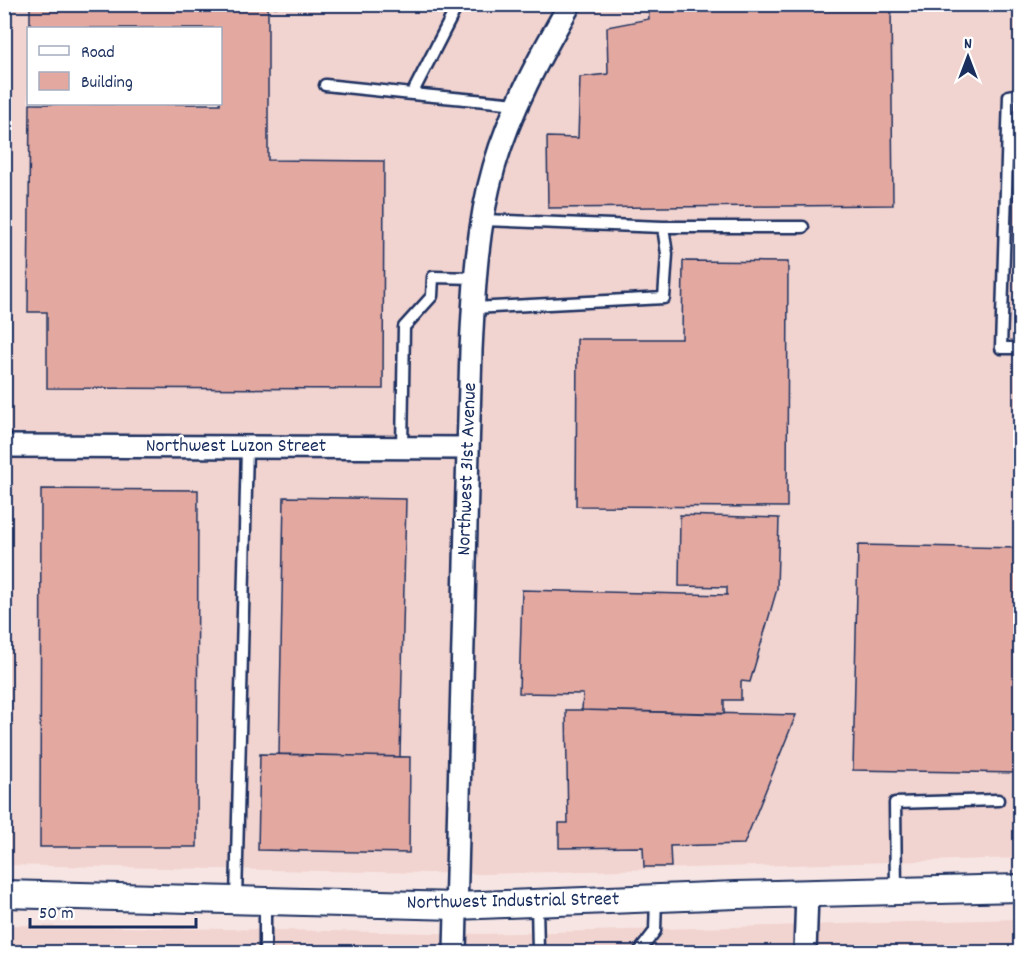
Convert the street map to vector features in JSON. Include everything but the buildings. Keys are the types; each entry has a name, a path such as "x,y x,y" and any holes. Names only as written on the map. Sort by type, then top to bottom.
{"street":[{"name":"Northwest 31st Avenue","path":"454,952 473,308 482,220 493,169 504,136 535,65 570,4"},
{"name":"Northwest Luzon Street","path":"4,446 468,448"},
{"name":"Northwest Industrial Street","path":"4,894 456,906 1020,888"},
{"path":"805,952 807,894"}],"lane":[{"path":"412,94 458,4"},
{"path":"325,85 518,104"},
{"path":"1020,94 1009,96 1001,348 1020,348"},
{"path":"482,220 663,227 803,227"},
{"path":"473,308 663,298 667,254 663,227"},
{"path":"402,448 404,327 432,296 433,277 475,278"},
{"path":"236,900 247,447"},
{"path":"896,891 895,803 998,800"},
{"path":"639,952 655,931 656,898"},
{"path":"265,901 265,952"},
{"path":"537,903 538,952"}],"shaded area":[{"path":"5,5 1020,5 1020,858 483,874 5,865"},
{"path":"1020,919 1020,952 5,952 4,925 483,934"}]}
